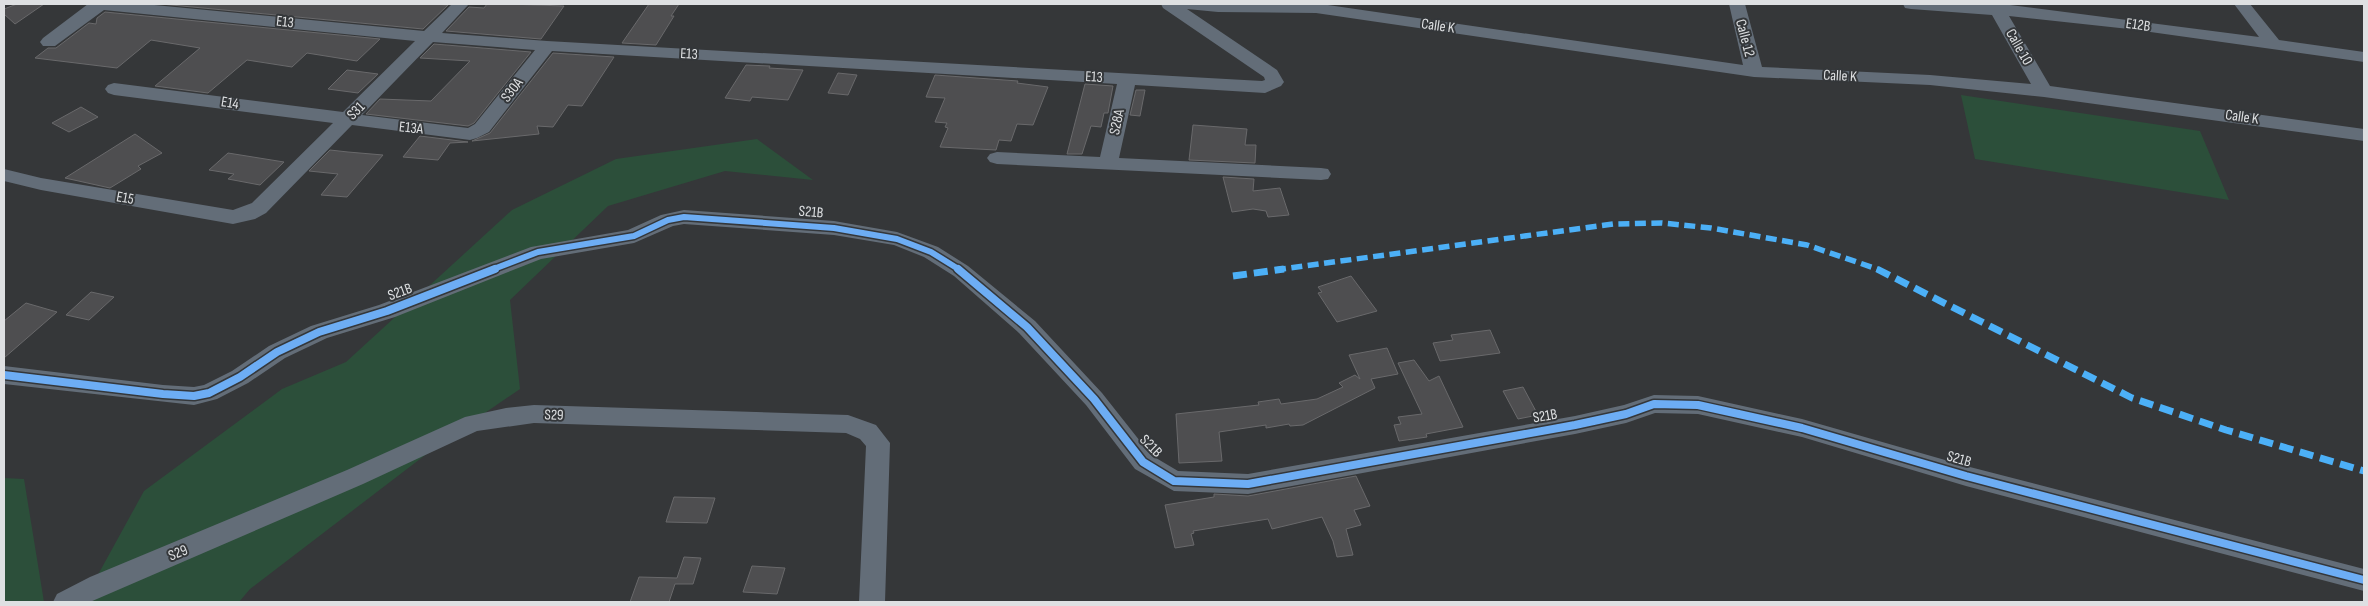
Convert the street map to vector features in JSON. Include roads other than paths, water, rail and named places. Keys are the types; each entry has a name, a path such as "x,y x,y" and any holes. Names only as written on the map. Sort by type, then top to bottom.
{"street":[{"name":"E13","path":"96,4 430,37 547,46 1265,87 1274,82 1271,74 1169,4"},
{"path":"49,42 100,4"},
{"name":"S31","path":"248,214 259,208 461,4"},
{"name":"Calle K","path":"1188,4 1218,7 1317,6 1754,72 1930,80 2044,91 2364,135"},
{"name":"Calle 12","path":"1737,4 1754,72"},
{"name":"E12B","path":"1911,4 1996,7 2364,57"},
{"path":"2116,4 2130,24"},
{"path":"2242,4 2274,45"},
{"name":"Calle 10","path":"1996,7 2044,91"},
{"name":"S30A","path":"476,132 482,128 547,46"},
{"name":"S28A","path":"1108,164 1127,79"},
{"name":"E14","path":"114,89 216,101 346,121"},
{"name":"E13A","path":"346,121 470,134 476,132"},
{"path":"997,158 1321,174"},
{"name":"E15","path":"4,174 41,184 233,217 248,214"},
{"name":"S21B","path":"4,375 194,396 209,393 240,377 277,352 318,332 388,311 538,252 634,236 668,220 684,217 834,228 896,238 930,252 961,271 1027,327 1094,399 1143,462 1174,481 1248,484 1575,425 1626,414 1654,404 1698,405 1802,428 1966,476 2364,580"},
{"name":"S29","path":"66,602 99,586 346,481 474,423 506,416 534,414 848,424 868,432 878,442 872,602"}]}
